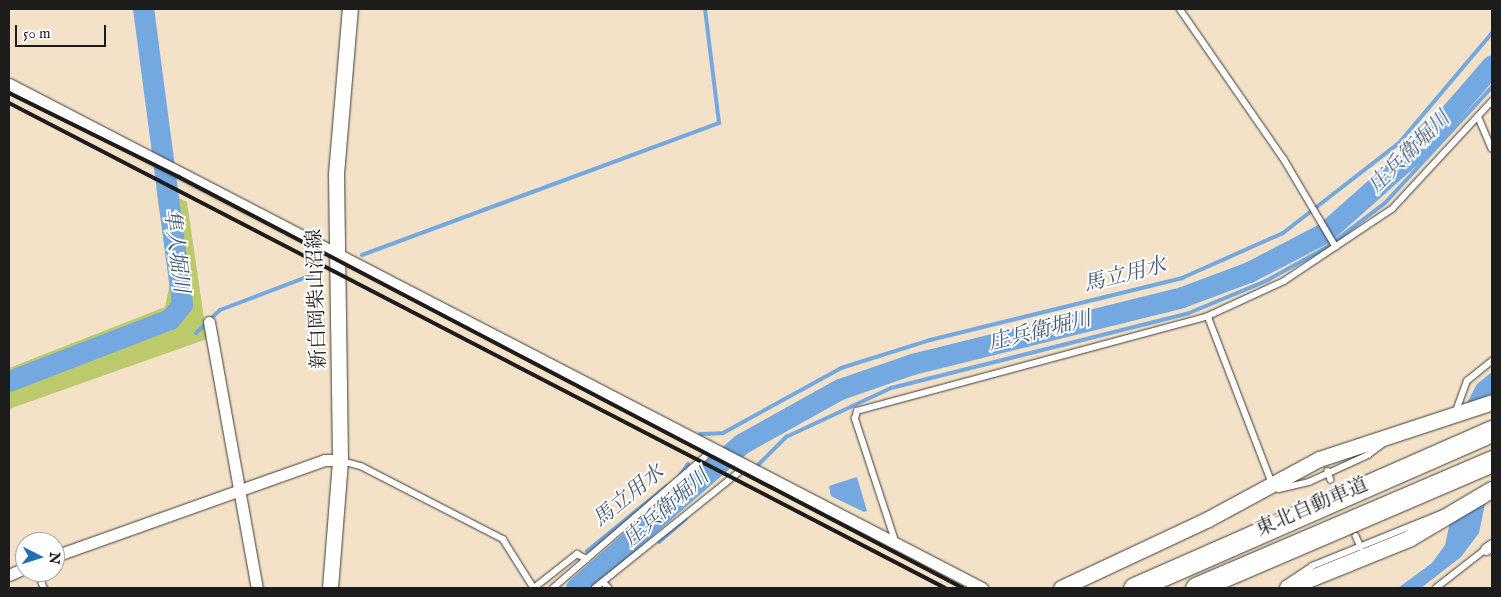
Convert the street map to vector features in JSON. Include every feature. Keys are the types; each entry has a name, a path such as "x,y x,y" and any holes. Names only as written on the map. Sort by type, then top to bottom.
{"highway":[{"name":"東北自動車道","path":"1134,588 1492,431"},
{"name":"東北自動車道","path":"1196,588 1492,461"}],"main road":[{"path":"1288,588 1409,539 1492,490"}],"street":[{"name":"新白岡柴山沼線","path":"330,588 340,460 335,255 337,142 350,9"},
{"path":"9,84 150,155 335,255 718,450 982,588"},
{"path":"209,322 257,588"},
{"path":"1062,588 1208,519 1272,483 1344,449 1456,416 1492,402"},
{"path":"65,552 324,460 340,460"}],"lane":[{"path":"1180,9 1284,159 1319,222 1336,247"},
{"path":"896,544 855,419 857,411 1208,316 1284,281 1392,209 1479,118 1492,101"},
{"path":"1479,118 1492,148"},
{"path":"1208,316 1272,483 1286,490 1368,455 1394,435"},
{"path":"1456,416 1467,381 1492,361"},
{"path":"553,588 718,450"},
{"path":"340,460 361,466 503,539 534,588 577,554 587,559"},
{"path":"595,588 744,464"},
{"path":"1328,471 1332,480"},
{"path":"1282,588 1294,575 1361,547 1418,520 1452,512"},
{"path":"1356,536 1361,547"},
{"path":"1436,588 1489,547"},
{"path":"603,582 609,588"}],"green space":[{"path":"156,187 187,202 207,339 9,409 9,368 165,307 170,283"}],"water":[{"path":"1492,372 1492,394 1467,403 1477,384"},
{"path":"857,477 867,511 864,512 831,496 829,486"},
{"path":"1485,504 1479,533 1461,557 1421,588 1398,588 1432,563 1445,545 1450,522"}],"waterway":[{"name":"隼人堀川","path":"9,381 170,319 182,304 143,9"},
{"path":"362,255 719,123 705,9"},
{"name":"馬立用水","path":"700,434 723,433 841,368 930,340 1182,278 1283,233 1399,143 1492,33"},
{"name":"庄兵衛堀川","path":"576,588 741,444 840,389 912,364 1182,297 1249,272 1324,233 1421,147 1492,65"},
{"path":"758,465 786,437 891,388 1189,313 1266,281 1327,247 1385,203 1492,87"},
{"path":"196,333 220,310 312,275"},
{"name":"馬立用水","path":"679,477 688,464"},
{"name":"馬立用水","path":"587,551 667,486"},
{"path":"659,542 685,519"}],"railway":[{"path":"9,93 179,177 963,588"},
{"path":"9,103 945,588"}]}
